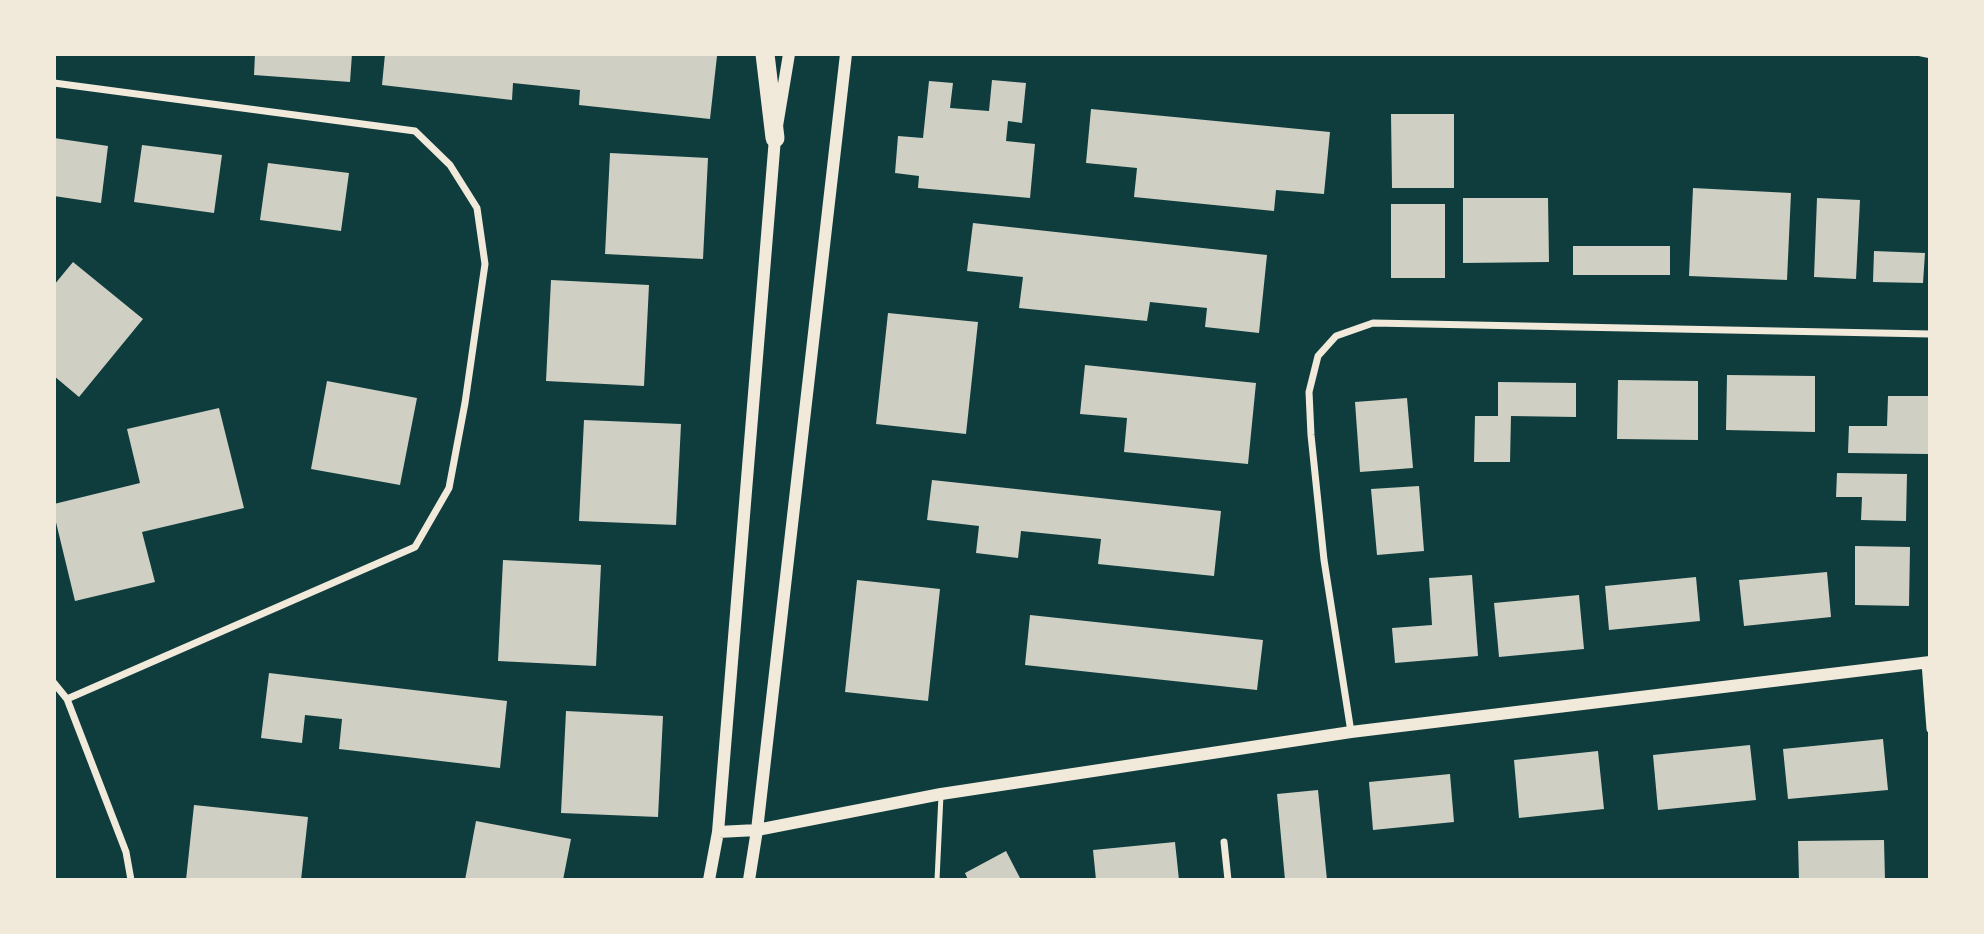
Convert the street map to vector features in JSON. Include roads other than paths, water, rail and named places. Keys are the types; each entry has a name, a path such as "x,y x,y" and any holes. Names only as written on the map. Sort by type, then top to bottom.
{"highway":[{"path":"765,54 775,138"}],"street":[{"path":"709,880 718,832 775,138 789,54"},
{"path":"749,880 757,830 846,54"},
{"path":"54,83 415,131 450,165 477,208 485,264 465,403 449,488 415,547 67,699"},
{"path":"1351,732 1324,560 1309,392 1318,356 1336,336 1373,323 1930,334"},
{"path":"718,832 757,830 941,794 1351,732 1927,662 1930,729"},
{"path":"54,683 67,699 126,852 131,880"},
{"path":"1224,842 1227,880"}],"lane":[{"path":"937,880 941,794"}]}
